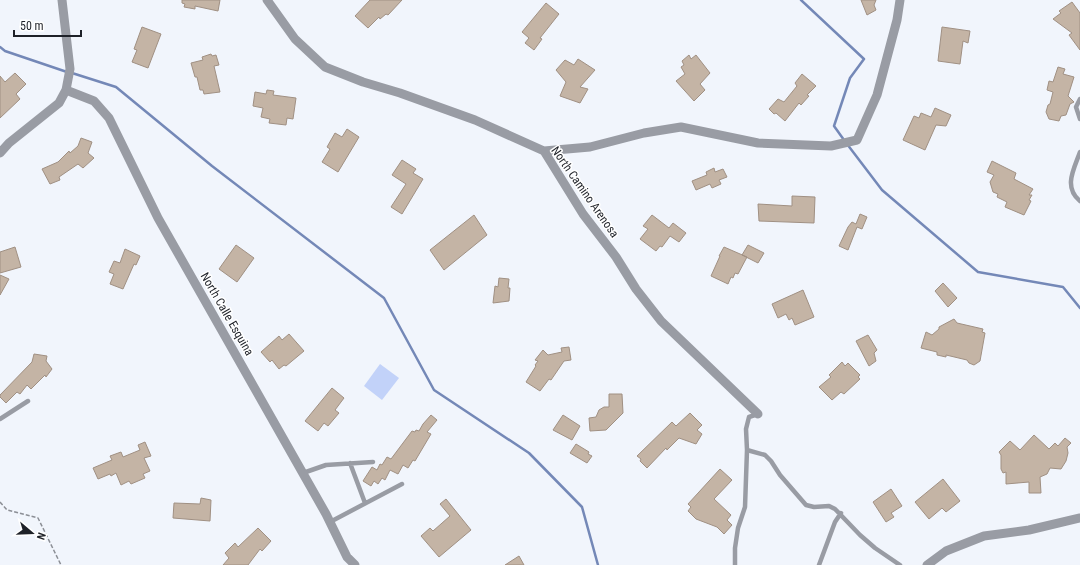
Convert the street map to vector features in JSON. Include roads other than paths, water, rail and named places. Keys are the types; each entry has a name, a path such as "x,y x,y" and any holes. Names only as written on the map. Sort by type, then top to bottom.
{"street":[{"path":"0,153 11,142 59,103 66,90 70,69 62,0"},
{"name":"North Camino Arenosa","path":"267,0 295,39 325,66 363,82 400,93 475,120 544,151 583,214 616,257 636,289 661,322 758,414"},
{"path":"544,151 590,147 644,133 681,127 758,143 831,146 857,140 876,95 900,0"},
{"name":"North Calle Esquina","path":"66,90 94,101 109,118 158,218 303,473 347,557 355,565"},
{"path":"927,565 946,551 984,536 1029,530 1080,518"}],"lane":[{"path":"1080,100 1076,107 1080,119"},
{"path":"1080,152 1070,181 1072,193 1080,201"},
{"path":"0,419 28,401"},
{"path":"734,565 738,528 745,507 747,450 745,435 749,418 758,414"},
{"path":"747,450 765,455 806,505 814,508 829,506 841,513 860,535 875,548 900,565"},
{"path":"303,473 326,465 373,462"},
{"path":"350,463 365,503"},
{"path":"330,522 402,484"},
{"path":"819,565 835,522 841,513"}],"waterway":[{"path":"801,0 864,59 850,78 834,126 844,140"},
{"path":"0,47 5,51 67,72"},
{"path":"72,73 116,87 212,166 384,298 434,390 529,453 582,507 598,565"},
{"path":"847,144 882,190 978,272 1063,287 1080,308"}]}
